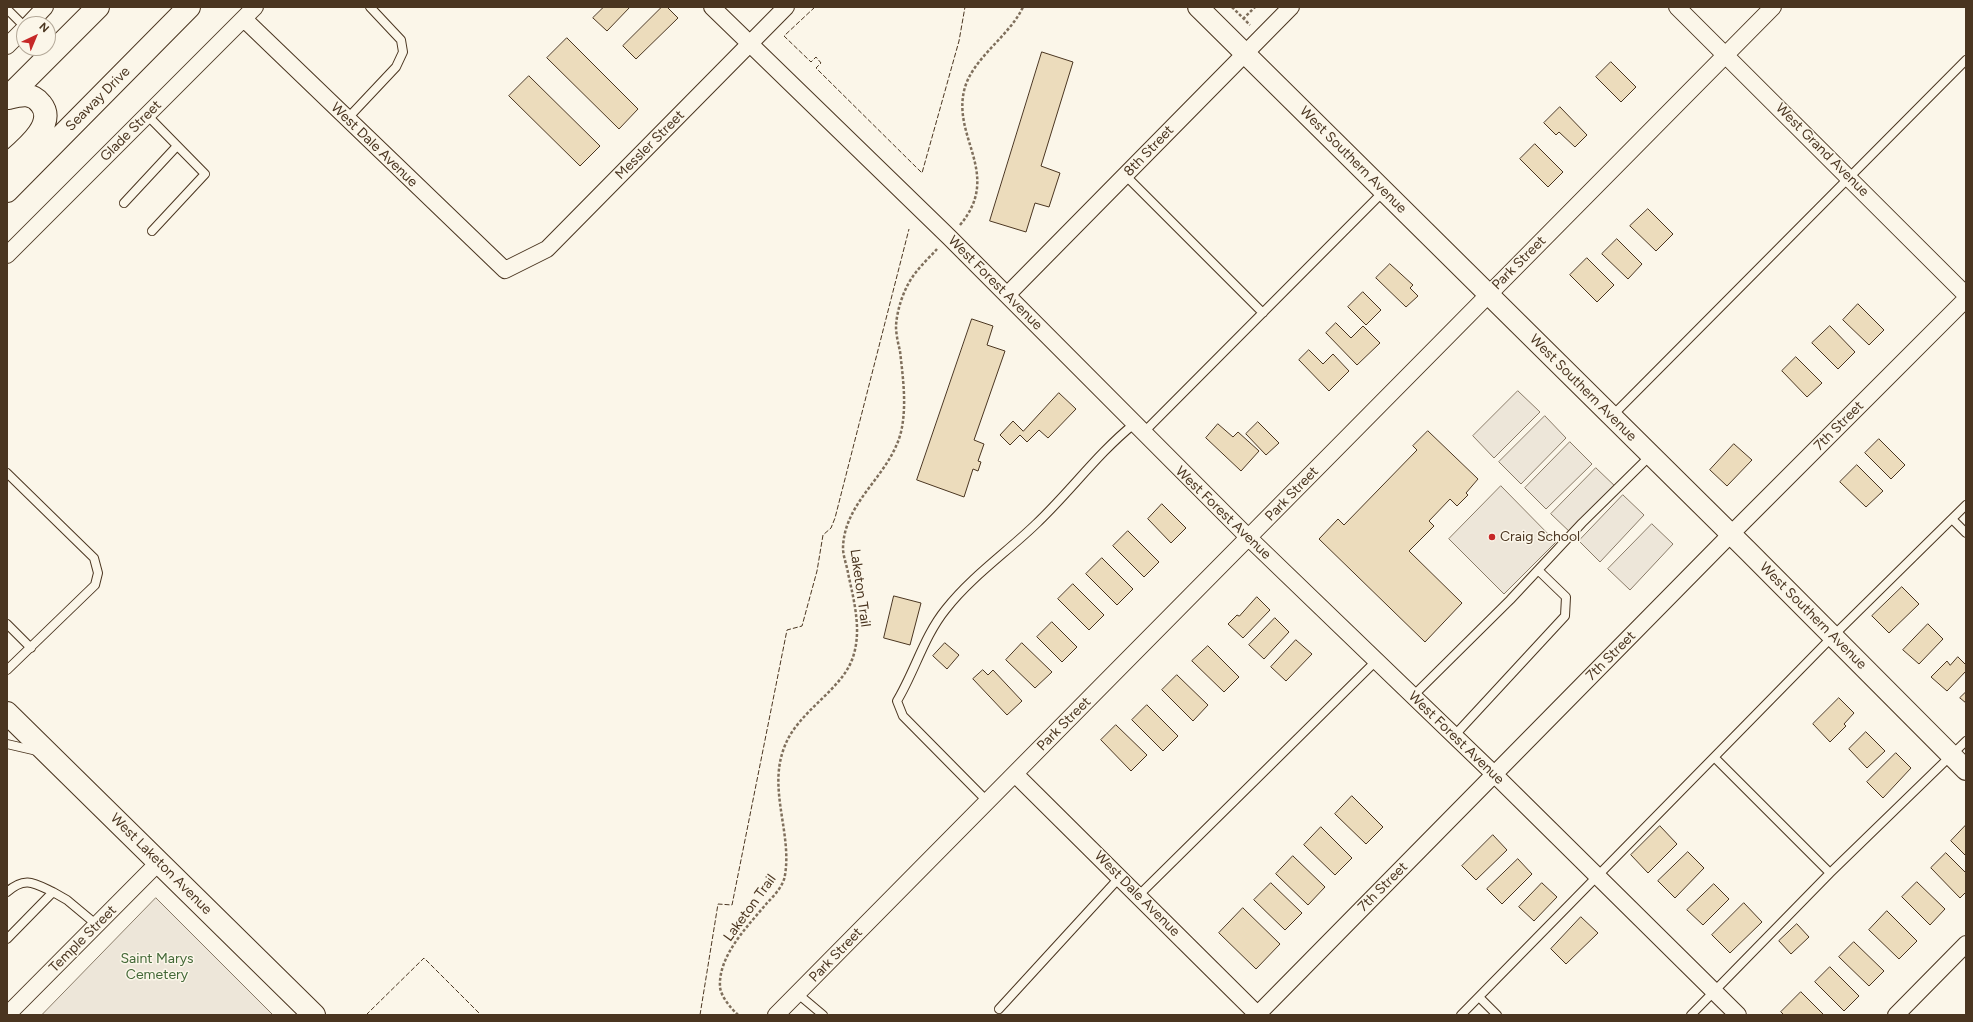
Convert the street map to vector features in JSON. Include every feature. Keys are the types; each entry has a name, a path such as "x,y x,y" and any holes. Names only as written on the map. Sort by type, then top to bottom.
{"main road":[{"path":"7,98 98,7"},
{"name":"Seaway Drive","path":"7,191 189,7"},
{"path":"7,98 26,94 33,97 44,108 46,120 40,132 7,165"},
{"name":"West Laketon Avenue","path":"7,713 314,1015"}],"street":[{"path":"37,16 45,7"},
{"name":"Glade Street","path":"7,255 255,7"},
{"name":"West Forest Avenue","path":"712,7 949,237 1138,429 1494,774 1738,1015"},
{"name":"Messler Street","path":"505,270 547,249 786,7"},
{"name":"West Southern Avenue","path":"1198,7 1731,534 1966,770"},
{"name":"8th Street","path":"1007,295 1291,7"},
{"name":"West Grand Avenue","path":"1677,7 1966,295"},
{"name":"Park Street","path":"776,1015 1773,7"},
{"name":"West Dale Avenue","path":"244,18 505,270"},
{"path":"7,46 16,36"},
{"name":"7th Street","path":"1257,1015 1966,298"},
{"name":"West Dale Avenue","path":"1015,774 1257,1015"},
{"name":"Temple Street","path":"7,1015 159,862"},
{"path":"1896,1015 1966,944"}],"lane":[{"path":"347,119 396,67 403,52 401,40 370,7"},
{"path":"7,10 16,20"},
{"path":"1612,416 1966,60"},
{"path":"147,115 205,174 152,231"},
{"path":"124,203 177,146"},
{"path":"1125,175 1263,313"},
{"path":"987,801 903,716 897,700 908,682 926,642 946,610 970,584 1037,523 1095,459 1138,429 1263,313 1384,191"},
{"path":"1413,696 1510,600 1582,522 1651,455"},
{"path":"7,473 94,558 98,573 96,585 7,670"},
{"path":"1461,1015 1715,758 1833,636 1966,505"},
{"path":"1952,519 1966,533"},
{"path":"1454,736 1565,616 1566,597 1538,570"},
{"path":"7,624 30,648"},
{"path":"1138,896 1376,661"},
{"path":"1691,1015 1830,873 1966,741"},
{"path":"7,744 48,754"},
{"path":"1715,758 1830,873"},
{"path":"999,1009 1120,878"},
{"path":"7,892 21,882 33,882 67,900 97,925"},
{"path":"7,939 53,892"},
{"path":"798,994 823,1015"},
{"path":"1479,997 1497,1015"}],"path":[{"name":"Laketon Trail","path":"738,1015 728,1004 720,988 722,969 735,942 775,895 785,877 787,845 778,790 779,768 784,748 800,720 840,679 853,659 857,638 857,612 843,549 847,527 858,503 885,468 896,449 901,429 905,401 896,326 900,302 916,272 967,216 977,190 977,167 963,113 964,91 982,59 1013,25 1023,7"},
{"path":"1232,7 1262,36"}],"green space":[{"path":"1518,391 1540,412 1494,458 1473,436"},
{"path":"1545,416 1566,438 1521,484 1499,462"},
{"path":"1570,442 1592,464 1546,509 1525,488"},
{"path":"1596,468 1618,489 1573,535 1551,514"},
{"path":"1501,486 1556,542 1504,594 1449,539"},
{"path":"1623,495 1644,515 1600,562 1579,541"},
{"path":"1652,524 1673,544 1630,590 1608,569"},
{"name":"Saint Marys Cemetery","path":"156,898 273,1015 42,1015"}],"building":[{"path":"604,7 630,7 607,31 593,18"},
{"path":"662,7 667,7 678,18 636,59 623,46"},
{"path":"567,38 638,109 619,129 547,58"},
{"path":"1042,52 1073,62 1041,166 1060,173 1049,207 1035,203 1026,232 990,221"},
{"path":"1611,62 1636,87 1621,102 1596,77"},
{"path":"529,76 600,146 580,166 509,96"},
{"path":"1560,107 1587,135 1575,147 1559,132 1556,135 1544,123"},
{"path":"1535,144 1563,172 1548,187 1520,159"},
{"path":"1648,209 1673,234 1656,251 1630,226"},
{"path":"1617,239 1642,264 1628,279 1602,254"},
{"path":"1587,258 1614,285 1597,302 1570,275"},
{"path":"1390,264 1413,285 1410,288 1418,296 1406,307 1376,278"},
{"path":"1363,292 1381,310 1366,325 1348,307"},
{"path":"1858,304 1884,330 1869,345 1843,320"},
{"path":"972,319 993,326 987,345 1005,351 974,440 984,444 978,461 981,462 978,471 973,469 964,497 917,480"},
{"path":"1336,323 1351,338 1363,326 1380,343 1357,365 1326,333"},
{"path":"1830,326 1855,352 1838,369 1812,343"},
{"path":"1309,350 1323,364 1333,354 1349,371 1329,391 1299,360"},
{"path":"1796,357 1822,383 1807,397 1782,371"},
{"path":"1059,393 1076,409 1048,438 1039,430 1027,442 1020,435 1010,445 1000,435 1013,421 1023,431"},
{"path":"1258,422 1279,443 1266,455 1246,434"},
{"path":"1218,424 1233,437 1238,432 1259,451 1241,471 1206,438"},
{"path":"1428,431 1478,479 1466,493 1468,495 1457,506 1450,499 1429,521 1434,526 1409,551 1462,603 1425,642 1319,539 1338,519 1344,525 1417,450 1413,446"},
{"path":"1879,439 1905,465 1891,479 1865,453"},
{"path":"1734,444 1752,460 1727,486 1710,470"},
{"path":"1857,465 1883,491 1866,507 1840,482"},
{"path":"1162,504 1186,528 1171,543 1148,519"},
{"path":"1128,531 1159,562 1144,577 1113,546"},
{"path":"1102,558 1133,589 1117,605 1086,574"},
{"path":"1073,584 1104,615 1089,630 1058,599"},
{"path":"1902,587 1919,604 1889,633 1872,616"},
{"path":"894,596 921,603 910,645 884,638"},
{"path":"1257,597 1270,610 1243,638 1228,624 1237,615 1239,616"},
{"path":"1275,618 1289,632 1264,659 1249,645"},
{"path":"1052,622 1077,647 1062,662 1037,637"},
{"path":"1928,624 1943,639 1919,664 1903,650"},
{"path":"1296,640 1312,654 1286,681 1271,667"},
{"path":"945,643 959,655 947,669 933,656"},
{"path":"1022,643 1052,672 1035,688 1006,660"},
{"path":"1208,646 1239,677 1224,692 1192,661"},
{"path":"1958,657 1966,665 1966,671 1947,691 1931,677 1947,661 1950,665"},
{"path":"983,670 988,675 993,670 1022,701 1007,715 973,679"},
{"path":"1177,675 1208,705 1193,721 1162,690"},
{"path":"1966,692 1966,703 1960,698"},
{"path":"1839,698 1854,713 1844,724 1846,726 1830,742 1813,724"},
{"path":"1147,705 1178,736 1163,751 1132,720"},
{"path":"1116,725 1147,755 1131,771 1101,740"},
{"path":"1866,732 1885,751 1867,768 1849,749"},
{"path":"1896,753 1911,768 1883,798 1867,782"},
{"path":"1352,796 1383,827 1366,844 1335,814"},
{"path":"1966,825 1966,856 1951,841"},
{"path":"1660,826 1677,844 1648,873 1631,855"},
{"path":"1321,827 1352,858 1335,875 1304,845"},
{"path":"1493,835 1507,850 1476,880 1462,866"},
{"path":"1688,852 1704,868 1675,898 1658,881"},
{"path":"1946,853 1966,873 1966,892 1960,898 1931,868"},
{"path":"1293,856 1325,887 1308,905 1276,874"},
{"path":"1518,859 1532,874 1502,904 1487,889"},
{"path":"1917,882 1945,909 1930,925 1902,897"},
{"path":"1271,883 1302,913 1285,930 1254,900"},
{"path":"1542,883 1557,897 1534,921 1519,907"},
{"path":"1714,884 1729,899 1703,925 1687,910"},
{"path":"1744,903 1762,922 1730,953 1712,935"},
{"path":"1243,908 1280,944 1256,969 1219,933"},
{"path":"1887,911 1917,941 1899,959 1869,930"},
{"path":"1581,917 1598,933 1566,964 1551,949"},
{"path":"1797,924 1809,937 1791,954 1779,941"},
{"path":"1854,942 1884,971 1869,986 1839,957"},
{"path":"1830,967 1859,996 1844,1011 1815,982"},
{"path":"1801,992 1824,1015 1784,1015 1781,1012"}],"fence":[{"path":"815,7 784,36 811,62 816,57 821,63 816,68 922,173 959,41 965,7"},
{"path":"700,1015 718,904 732,905 787,630 802,626 817,571 823,535 831,528 835,518 909,229"},
{"path":"366,1015 424,958 481,1015"}],"place":[{"name":"Craig School","path":"1492,537"}]}
